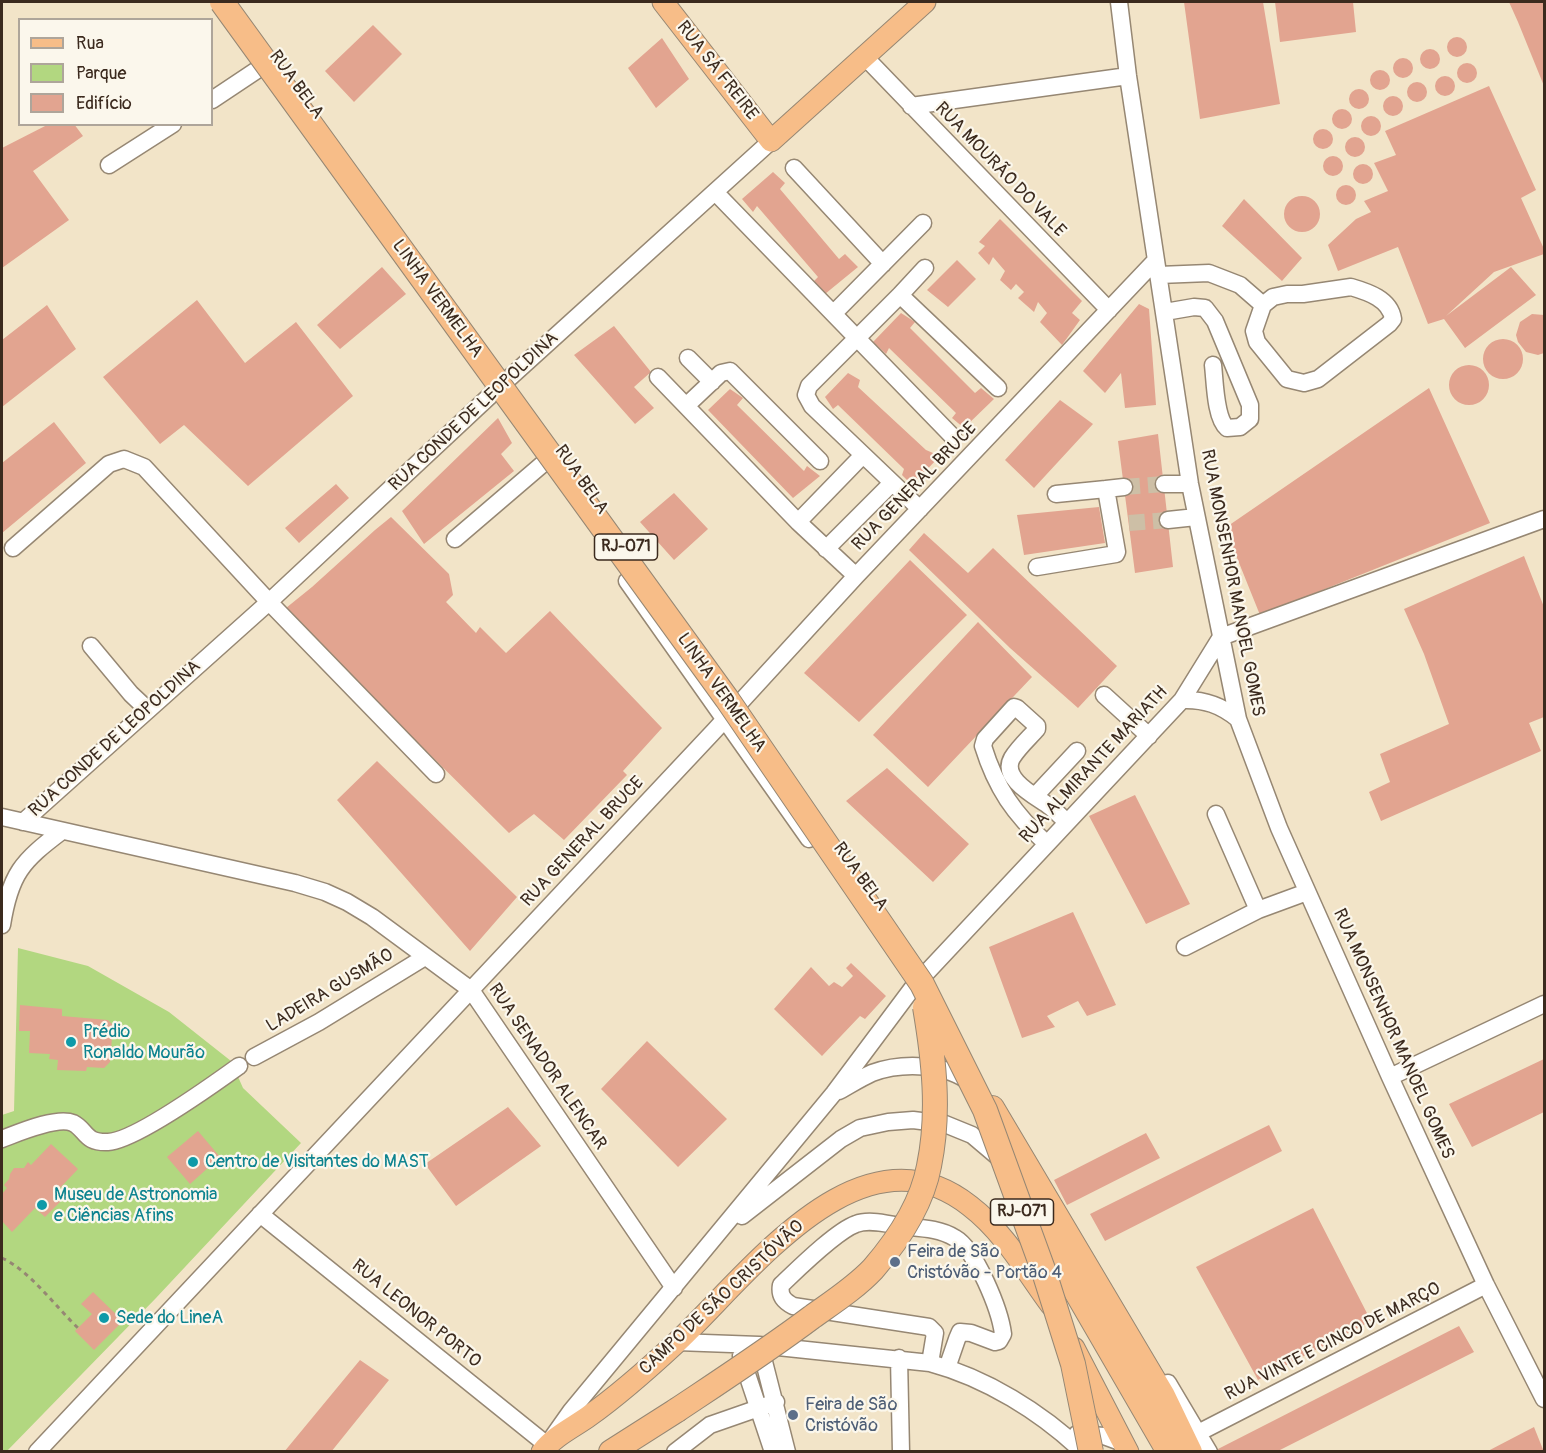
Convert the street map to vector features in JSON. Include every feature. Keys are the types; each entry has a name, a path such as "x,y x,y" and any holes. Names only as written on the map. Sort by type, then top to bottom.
{"highway":[{"name":"LINHA VERMELHA","path":"222,2 727,699 918,985 985,1110 1040,1261 1073,1364 1091,1452"},
{"name":"LINHA VERMELHA","path":"236,2 724,683 921,970 992,1108 1051,1270 1080,1363 1098,1452"},
{"path":"611,1452 787,1336 847,1292 872,1269 903,1230 918,1201 929,1168 934,1137 936,1102 932,1049 918,985"},
{"path":"992,1108 1163,1396 1194,1442"},
{"path":"998,1157 1169,1452"}],"main road":[{"name":"RUA SÁ FREIRE","path":"663,2 771,141"},
{"name":"RUA CONDE DE LEOPOLDINA","path":"771,141 926,2"},
{"name":"CAMPO DE SÃO CRISTÓVÃO","path":"545,1448 605,1404 677,1342 783,1237 828,1203 862,1186 889,1180 916,1181 947,1190 971,1207 1003,1239 1054,1309 1125,1447"}],"street":[{"name":"RUA BELA","path":"208,2 260,68 495,391 724,720 918,985"},
{"name":"RUA MONSENHOR MANOEL GOMES","path":"1119,2 1128,76 1190,484 1238,719 1279,828 1390,1077 1486,1285 1545,1399"},
{"name":"RUA MOURÃO DO VALE","path":"864,56 1109,310"},
{"path":"213,98 260,68"},
{"path":"911,106 1128,76"},
{"path":"109,165 170,126"},
{"name":"RUA CONDE DE LEOPOLDINA","path":"23,822 269,602 495,391 771,141"},
{"path":"794,168 883,264"},
{"path":"716,193 953,437"},
{"path":"834,313 923,223"},
{"path":"920,509 891,484 812,406 806,395 809,387 858,339 925,267"},
{"path":"1157,267 1209,273 1240,285 1263,305"},
{"name":"RUA GENERAL BRUCE","path":"37,1452 724,720 856,576 1109,310 1157,267"},
{"path":"1351,287 1372,293 1392,312 1393,319 1318,379 1304,383 1287,379 1257,342 1254,331 1263,305 1273,297 1287,294 1304,294 1351,287"},
{"path":"900,295 998,388"},
{"path":"1165,312 1194,306 1205,308 1215,321 1250,405 1250,419 1240,427 1227,428 1223,425 1213,365"},
{"path":"688,358 712,382"},
{"path":"686,406 725,371 730,371 820,461"},
{"path":"658,377 798,522 856,576"},
{"path":"798,522 862,456"},
{"path":"13,548 109,464 124,459 144,467 269,602 436,774"},
{"path":"455,539 545,462"},
{"path":"826,549 891,484"},
{"path":"1164,484 1190,484"},
{"path":"1056,494 1124,487"},
{"path":"1037,567 1118,552 1120,524 1106,489"},
{"path":"1168,520 1196,517"},
{"path":"1221,637 1545,519"},
{"name":"RUA ALMIRANTE MARIATH","path":"834,1093 918,985 1182,700 1221,637"},
{"path":"91,646 131,694 148,710"},
{"path":"1104,695 1149,736"},
{"path":"1182,700 1210,702 1238,719"},
{"path":"1047,844 1014,810 1004,796 988,763 983,746 985,739 1014,708 1017,708 1037,726 1037,729 1011,759 1011,771 1017,782 1067,822"},
{"path":"1035,796 1077,751"},
{"path":"1216,814 1258,910"},
{"name":"RUA SENADOR ALENCAR","path":"2,817 295,883 325,892 372,917 471,990 674,1288"},
{"path":"2,925 5,903 20,867 34,852 62,831"},
{"path":"1185,947 1258,910 1307,892"},
{"name":"LADEIRA GUSMÃO","path":"254,1057 319,1022 425,957"},
{"path":"1390,1077 1545,1004"},
{"path":"2,1139 33,1128 67,1122 74,1124 89,1138 99,1142 120,1140 194,1097 239,1066"},
{"name":"CAMPO DE SÃO CRISTÓVÃO","path":"545,1448 572,1411 834,1093 873,1073 907,1066 941,1070 965,1078 994,1102 1010,1122 1194,1442 1209,1452"},
{"name":"CAMPO DE SÃO CRISTÓVÃO","path":"719,1234 841,1139 860,1128 913,1120 945,1124 972,1135 998,1157"},
{"name":"RUA LEONOR PORTO","path":"260,1214 545,1448"},
{"path":"930,1363 935,1333 929,1327 793,1306 786,1302 780,1291 781,1285 802,1265 856,1224 876,1223 941,1231 963,1243 971,1255 992,1295 1002,1329 1002,1339 995,1342 971,1333 960,1332 947,1368"},
{"name":"RUA VINTE E CINCO DE MARÇO","path":"1194,1442 1486,1285"},
{"path":"677,1342 759,1345 930,1363 983,1383 1017,1402 1065,1434 1083,1452"},
{"path":"737,1344 773,1452"},
{"path":"759,1345 776,1402 787,1452"},
{"path":"899,1358 901,1452"},
{"path":"675,1452 710,1425 776,1402"},
{"path":"1065,1434 1104,1436 1125,1447"}],"path":[{"path":"2,1258 9,1261 35,1283 78,1328"}],"green space":[{"path":"18,948 88,966 169,1012 231,1061 243,1088 301,1143 156,1298 6,1452 2,1451 2,1115 14,1111"}],"building":[{"path":"1184,2 1263,2 1280,104 1200,119"},
{"path":"1275,2 1353,2 1356,32 1280,42"},
{"path":"1509,2 1544,2 1544,86 1518,22"},
{"path":"373,25 402,54 354,102 325,71"},
{"path":"1457,37 1464,40 1467,47 1464,54 1457,57 1450,54 1447,47 1450,40"},
{"path":"662,38 689,79 656,108 628,68"},
{"path":"1430,49 1437,52 1440,59 1437,66 1430,69 1423,66 1420,59 1423,52"},
{"path":"1403,58 1410,61 1413,68 1410,75 1403,78 1396,75 1393,68 1396,61"},
{"path":"1467,63 1474,66 1477,73 1474,80 1467,83 1460,80 1457,73 1460,66"},
{"path":"1380,70 1387,73 1390,80 1387,87 1380,90 1373,87 1370,80 1373,73"},
{"path":"1445,76 1452,79 1455,86 1452,93 1445,96 1438,93 1435,86 1438,79"},
{"path":"1417,82 1424,85 1427,92 1424,99 1417,102 1410,99 1407,92 1410,85"},
{"path":"1489,86 1536,190 1521,198 1544,249 1544,254 1494,272 1446,316 1511,267 1536,295 1465,348 1444,319 1428,324 1398,247 1338,271 1328,245 1356,219 1371,212 1364,201 1388,191 1374,163 1396,155 1385,131"},
{"path":"1359,89 1366,92 1369,99 1366,106 1359,109 1352,106 1349,99 1352,92"},
{"path":"1393,96 1400,99 1403,106 1400,113 1393,116 1386,113 1383,106 1386,99"},
{"path":"1338,109 1346,109 1352,115 1352,123 1346,129 1338,129 1332,123 1332,115"},
{"path":"1367,116 1375,116 1381,122 1381,130 1375,136 1367,136 1361,130 1361,122"},
{"path":"45,126 76,126 83,136 33,171 69,220 2,268 2,148"},
{"path":"1319,129 1327,129 1333,135 1333,143 1327,149 1319,149 1313,143 1313,135"},
{"path":"1351,137 1359,137 1365,143 1365,151 1359,157 1351,157 1345,151 1345,143"},
{"path":"1333,156 1340,159 1343,166 1340,173 1333,176 1326,173 1323,166 1326,159"},
{"path":"1363,164 1370,167 1373,174 1370,181 1363,184 1356,181 1353,174 1356,167"},
{"path":"773,172 785,183 780,189 839,259 845,254 858,267 825,294 813,282 818,277 757,206 753,212 742,199"},
{"path":"1342,185 1350,185 1356,191 1356,199 1350,205 1342,205 1336,199 1336,191"},
{"path":"1302,196 1315,201 1320,214 1315,227 1302,232 1289,227 1284,214 1289,201"},
{"path":"1244,199 1302,258 1282,281 1222,226"},
{"path":"1000,219 1082,301 1072,313 1080,320 1062,345 1040,322 1047,313 1038,302 1034,312 1018,298 1024,292 1016,284 1011,290 1000,280 1005,271 993,257 989,265 978,253 985,246 979,242"},
{"path":"957,260 976,279 948,307 927,290"},
{"path":"382,267 406,294 340,349 317,325"},
{"path":"197,300 245,363 296,322 353,396 248,486 184,425 160,444 103,377"},
{"path":"1139,304 1149,309 1156,405 1125,408 1121,373 1105,393 1083,371"},
{"path":"47,305 76,349 2,407 2,340"},
{"path":"901,313 915,322 910,328 975,393 981,388 994,399 964,428 952,418 956,413 889,348 886,354 873,342"},
{"path":"1532,314 1544,315 1544,353 1538,355 1526,352 1518,342 1516,335 1520,322"},
{"path":"614,326 651,372 634,387 654,408 635,424 574,355"},
{"path":"1503,339 1511,340 1517,345 1522,351 1522,367 1517,373 1511,378 1503,379 1495,378 1489,373 1484,367 1483,359 1484,351 1489,345 1495,340"},
{"path":"1469,365 1477,366 1483,371 1488,377 1488,393 1483,399 1477,404 1469,405 1461,404 1455,399 1450,393 1449,385 1450,377 1455,371 1461,366"},
{"path":"848,373 860,380 858,387 926,450 940,456 912,485 902,475 904,469 838,405 833,409 825,397"},
{"path":"1429,388 1490,523 1260,615 1225,528"},
{"path":"730,389 743,398 737,405 804,471 807,466 820,476 793,498 708,410"},
{"path":"1060,400 1093,424 1034,488 1005,460"},
{"path":"498,418 512,443 501,454 514,471 424,544 402,511"},
{"path":"54,422 86,463 2,533 2,463"},
{"path":"1158,434 1173,567 1135,573 1118,441"},
{"path":"336,484 349,498 299,543 285,528"},
{"path":"674,493 708,529 674,560 640,522"},
{"path":"1099,507 1105,543 1024,555 1017,515"},
{"path":"391,517 449,574 453,595 446,602 476,633 480,627 506,653 550,611 662,728 623,771 627,775 564,840 534,814 509,833 286,608"},
{"path":"924,533 968,573 993,548 1117,666 1078,708 1010,648 909,550"},
{"path":"1524,556 1544,607 1544,717 1529,723 1541,751 1381,821 1369,792 1390,782 1380,754 1449,724 1424,654 1404,609"},
{"path":"910,560 967,615 859,722 804,673"},
{"path":"978,622 1032,677 928,787 873,735"},
{"path":"377,761 517,897 470,951 337,800"},
{"path":"887,768 969,844 933,882 846,801"},
{"path":"1135,795 1190,904 1146,924 1089,816"},
{"path":"1073,912 1116,1005 1087,1016 1078,1001 1047,1016 1055,1027 1022,1038 989,947"},
{"path":"851,963 886,996 865,1019 860,1016 822,1056 774,1009 811,967 829,986 834,982 842,987 853,976 846,968"},
{"name":"Prédio Ronaldo Mourão","path":"20,1005 62,1009 62,1016 108,1020 113,1025 110,1062 104,1068 87,1067 86,1071 57,1070 58,1060 49,1059 50,1054 29,1053 30,1031 19,1031"},
{"path":"647,1041 727,1119 678,1167 601,1089"},
{"path":"1544,1059 1544,1112 1472,1147 1449,1104"},
{"path":"508,1107 541,1146 456,1206 425,1164"},
{"path":"1269,1125 1282,1151 1105,1241 1090,1214"},
{"name":"Centro de Visitantes do MAST","path":"198,1131 220,1157 190,1184 167,1157"},
{"path":"1146,1133 1160,1158 1067,1205 1054,1180"},
{"path":"51,1144 78,1169 58,1190 65,1197 45,1217 35,1208 12,1232 2,1221 2,1194 7,1188 4,1185 14,1168 24,1168 28,1162 31,1165"},
{"path":"1313,1208 1371,1321 1258,1380 1196,1267"},
{"name":"Sede do LineA","path":"93,1292 123,1321 94,1350 75,1331 92,1314 81,1304"},
{"path":"1459,1326 1474,1352 1276,1452 1219,1452 1218,1449"},
{"path":"360,1360 389,1380 331,1452 284,1452"},
{"path":"1534,1427 1544,1452 1486,1452"}],"tunnel":[{"path":"1124,487 1164,484"},
{"path":"1129,523 1168,520"}],"place":[{"name":"Prédio Ronaldo Mourão","path":"71,1042"},
{"name":"Centro de Visitantes do MAST","path":"193,1162"},
{"name":"Museu de Astronomia e Ciências Afins","path":"42,1205"},
{"name":"Feira de São Cristóvão - Portão 4","path":"895,1262"},
{"name":"Sede do LineA","path":"104,1318"},
{"name":"Feira de São Cristóvão","path":"793,1415"}]}
